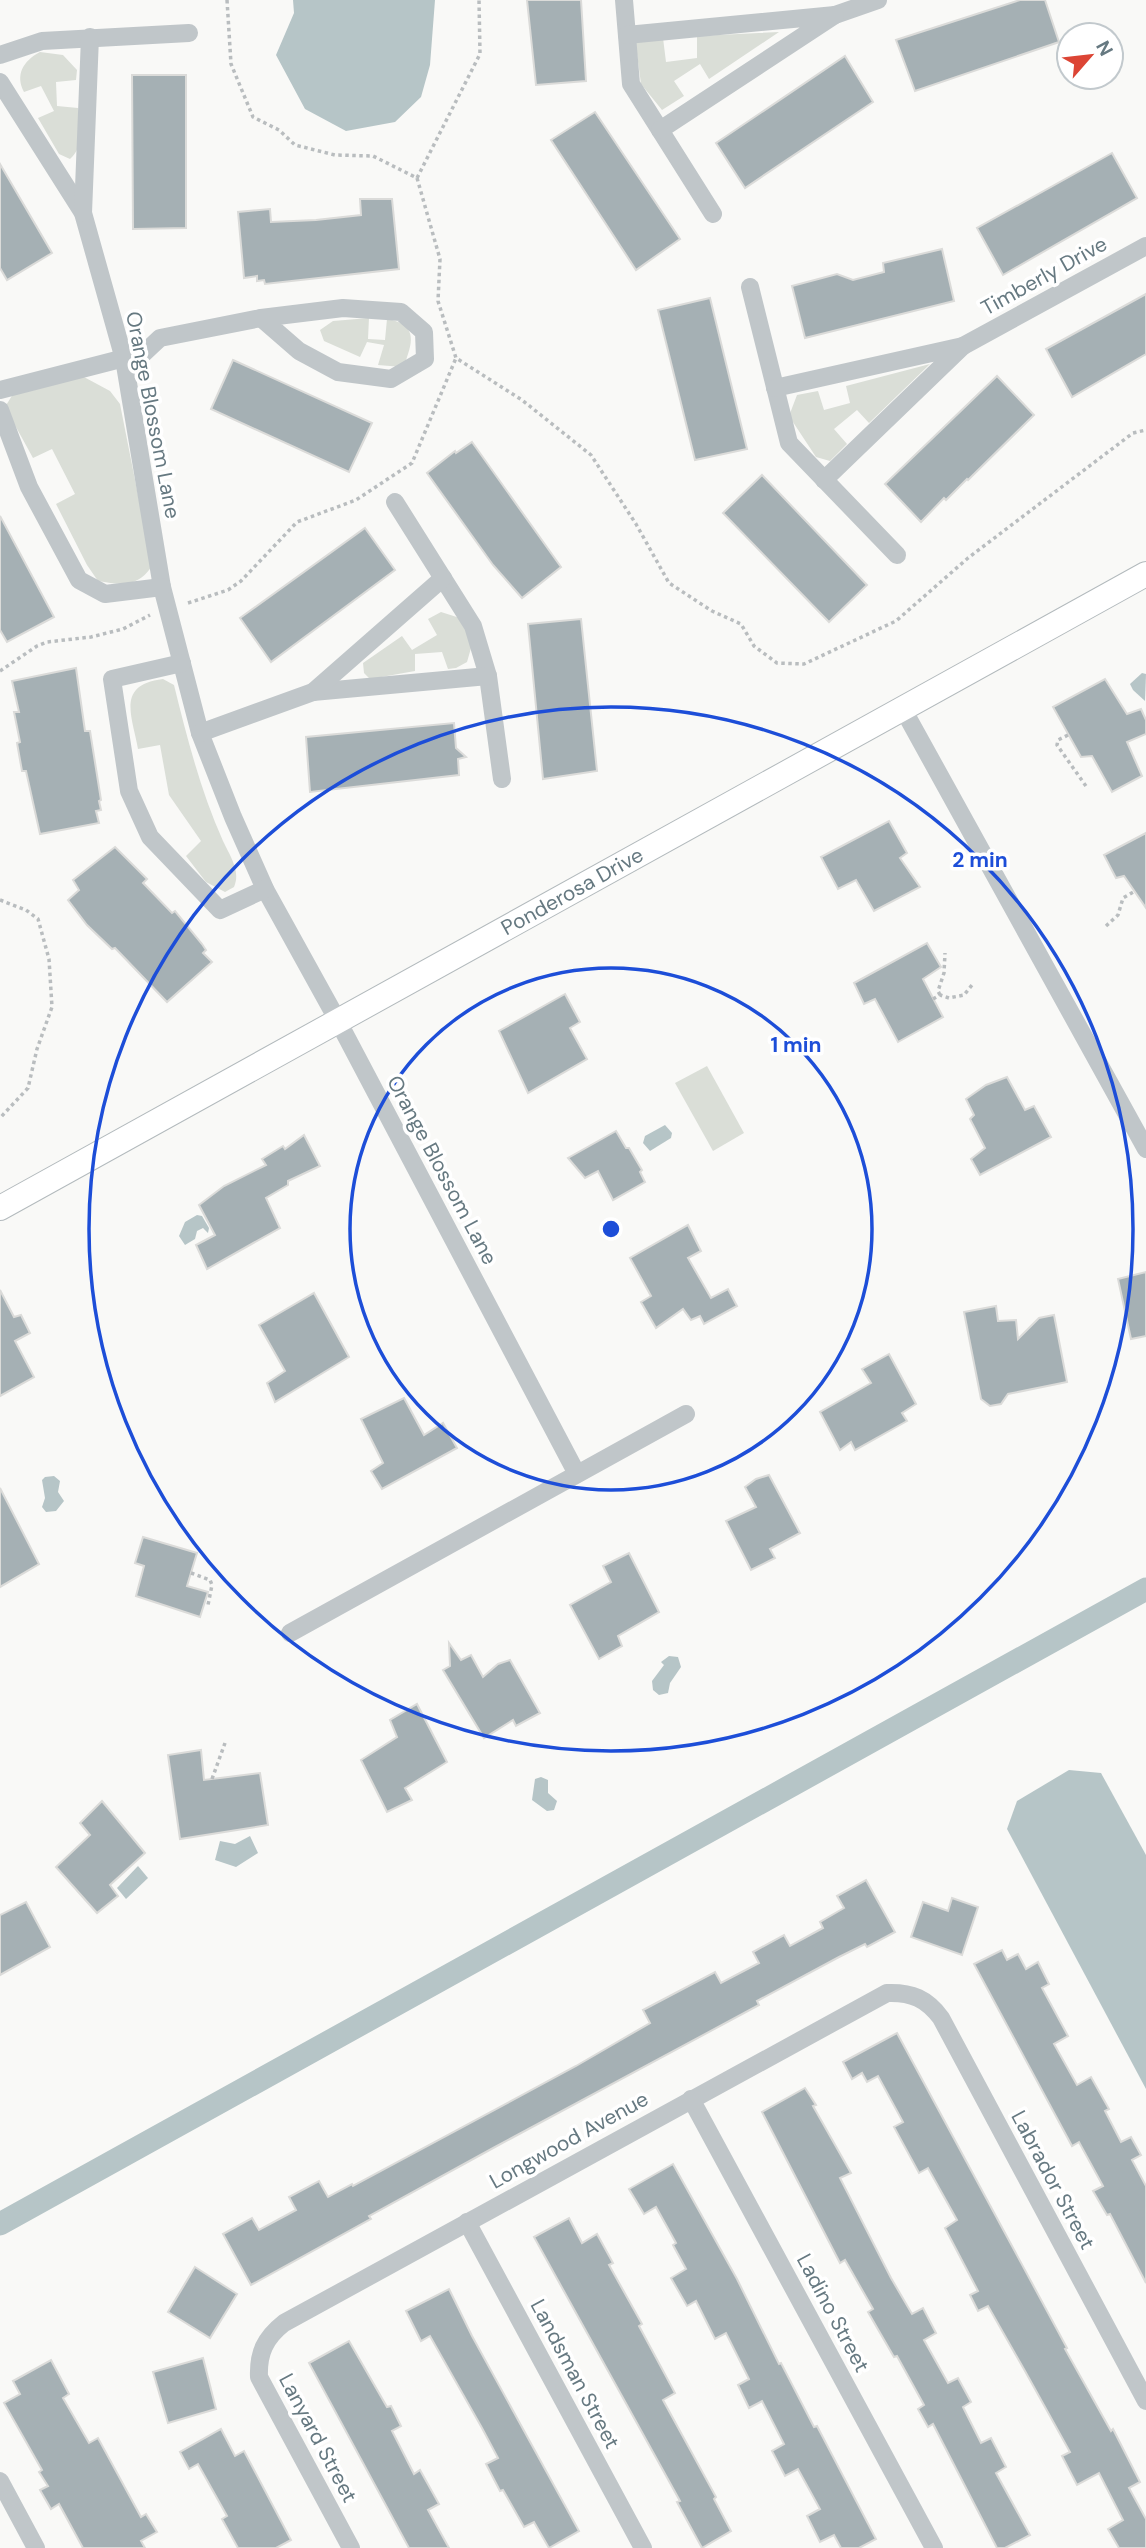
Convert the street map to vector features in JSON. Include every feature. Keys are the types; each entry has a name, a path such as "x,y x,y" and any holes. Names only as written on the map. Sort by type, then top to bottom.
{"street":[{"path":"624,0 631,84 713,214"},
{"path":"627,35 835,15 878,0"},
{"path":"660,130 835,15"},
{"path":"0,55 42,41 188,33"},
{"name":"Orange Blossom Lane","path":"83,213 90,37"},
{"name":"Orange Blossom Lane","path":"0,82 83,213 124,359 162,587 200,733 265,889 338,1021 577,1474"},
{"name":"Timberly Drive","path":"824,480 963,346 1146,246"},
{"path":"750,287 789,443 897,555"},
{"path":"0,390 144,353 159,338 261,318 344,308 401,312 424,332 425,359 391,379 338,372 299,351 261,318"},
{"name":"Timberly Drive","path":"775,388 963,346"},
{"path":"0,410 29,487 79,580 105,594 162,587"},
{"path":"396,502 473,626 488,676 502,779"},
{"name":"Ponderosa Drive","path":"0,1208 1146,574"},
{"path":"313,692 443,578"},
{"path":"182,663 112,679 129,792 150,837 220,911 265,889"},
{"path":"200,733 313,692 488,676"},
{"path":"903,709 1146,1149"},
{"path":"290,1633 686,1414"},
{"name":"Longwood Avenue","path":"262,2347 271,2333 284,2323 691,2099 887,1993 907,1994"},
{"name":"Labrador Street","path":"907,1994 932,2006 941,2018 1146,2400"},
{"name":"Ladino Street","path":"691,2099 934,2548"},
{"name":"Landsman Street","path":"467,2222 643,2548"},
{"name":"Lanyard Street","path":"262,2347 258,2361 260,2377 351,2548"},
{"path":"0,2481 36,2548"}],"path":[{"path":"227,0 231,65 253,117 279,130 295,145 335,156 373,156 417,178"},
{"path":"479,0 480,54 417,178 440,259 438,301 456,358 522,400 592,455 636,524 669,583 712,611 741,624 754,646 777,663 804,664 896,621 968,558 1133,433 1146,430"},
{"path":"188,603 228,590 241,581 296,522 356,500 412,463 456,358"},
{"path":"0,671 37,646 123,629 152,614"},
{"path":"1068,735 1058,740 1057,745 1088,789"},
{"path":"1105,926 1118,915 1123,898 1135,891"},
{"path":"0,900 26,910 38,919 49,958 52,1007 27,1088 0,1118"},
{"path":"940,995 938,991 944,973 945,953"},
{"path":"933,999 940,995 949,998 964,995 972,985"},
{"path":"191,1573 210,1580 212,1585 208,1605"},
{"path":"212,1779 224,1752 225,1743"}],"shaded area":[{"path":"293,0 435,0 430,65 421,97 395,122 346,131 305,109 276,55 294,13"},
{"path":"779,32 709,79 700,64 674,81 684,96 662,110 641,84 635,39 663,38 666,62 697,58 697,36"},
{"path":"40,52 63,55 77,70 76,80 56,82 57,106 78,108 80,142 70,159 59,154 38,118 54,111 41,86 24,92 21,86 22,69"},
{"path":"369,318 368,339 385,340 387,319 406,327 411,343 402,367 378,365 384,345 367,342 360,357 324,341 320,330 333,321"},
{"path":"930,364 869,423 857,410 834,429 847,444 830,461 816,457 789,416 797,395 818,391 824,410 850,403 846,386"},
{"path":"84,377 110,391 120,404 152,566 141,578 128,583 98,581 56,504 75,494 52,449 33,458 5,407 13,394"},
{"path":"441,612 463,619 473,641 467,662 448,669 442,652 415,654 415,671 370,679 364,673 363,663 402,636 412,650 437,635 428,619"},
{"path":"1142,673 1146,674 1145,701 1130,684"},
{"path":"163,679 174,685 201,784 235,869 234,887 225,892 206,882 186,856 201,841 169,795 160,745 138,749 131,713 133,695 148,682"},
{"path":"707,1066 744,1133 713,1151 675,1083"},
{"path":"665,1125 672,1133 671,1138 650,1151 643,1143 645,1136"},
{"path":"197,1215 202,1216 209,1228 208,1233 203,1228 197,1231 195,1239 185,1245 179,1236 185,1222"},
{"path":"54,1476 60,1481 58,1492 64,1501 56,1511 46,1512 42,1507 45,1498 42,1480"},
{"path":"669,1656 678,1657 681,1667 670,1683 668,1693 659,1695 653,1690 652,1681 664,1665 661,1662"},
{"path":"1069,1770 1101,1773 1146,1855 1146,2089 1007,1829 1017,1801"},
{"path":"541,1777 548,1780 548,1793 557,1801 554,1810 547,1811 532,1800 535,1779"},
{"path":"250,1836 258,1853 236,1867 215,1860 220,1841 235,1844"},
{"path":"138,1866 148,1878 126,1899 117,1888"}],"building":[{"path":"527,0 581,0 586,81 536,85"},
{"path":"1020,0 1045,0 1055,30 1055,43 915,91 896,40"},
{"path":"845,56 873,102 745,188 716,143"},
{"path":"132,75 186,75 186,228 133,229"},
{"path":"595,112 680,239 636,270 551,140"},
{"path":"1112,153 1137,198 1003,275 977,228"},
{"path":"0,164 52,253 7,280 0,268"},
{"path":"360,199 392,199 399,269 265,284 264,280 257,281 257,276 244,278 238,212 270,209 271,222 316,220 361,215"},
{"path":"942,249 954,301 805,338 792,286 837,274 853,280 884,272 883,263"},
{"path":"1146,294 1146,354 1072,397 1046,349"},
{"path":"710,298 747,449 695,460 658,310"},
{"path":"233,360 372,423 349,472 211,409"},
{"path":"997,376 1034,415 921,522 885,484"},
{"path":"472,442 561,567 522,598 493,565 427,473 455,451 456,453"},
{"path":"762,475 867,585 829,622 723,513"},
{"path":"0,516 54,617 7,642 0,630"},
{"path":"365,528 395,570 271,662 240,618"},
{"path":"581,619 597,771 543,779 528,624"},
{"path":"76,668 85,731 90,731 101,800 101,810 96,811 99,823 40,834 26,771 22,771 14,712 19,712 12,681"},
{"path":"1105,679 1127,714 1141,709 1146,720 1146,734 1127,742 1142,776 1112,792 1092,756 1081,757 1053,707"},
{"path":"454,723 456,748 466,757 458,759 459,775 310,792 306,737"},
{"path":"889,821 907,853 900,858 920,887 874,911 856,880 838,889 821,857"},
{"path":"1146,833 1146,908 1124,876 1116,878 1104,855"},
{"path":"115,847 147,879 143,883 172,913 175,911 202,944 206,950 203,953 212,962 167,1002 115,948 112,949 87,925 68,900 79,890 73,880"},
{"path":"927,943 941,967 923,979 943,1017 898,1042 875,999 864,1004 854,983"},
{"path":"565,994 580,1022 570,1028 587,1059 528,1093 499,1031"},
{"path":"1007,1077 1025,1110 1034,1106 1051,1137 980,1175 971,1159 985,1148 970,1119 974,1115 966,1099 986,1085"},
{"path":"616,1131 642,1170 640,1172 645,1182 613,1200 598,1171 585,1178 568,1158"},
{"path":"304,1135 320,1166 288,1181 288,1185 266,1198 280,1228 207,1269 196,1245 215,1235 199,1205 224,1186 266,1165 262,1159 283,1146 285,1149"},
{"path":"688,1225 701,1251 688,1258 711,1298 728,1289 737,1306 704,1324 700,1316 691,1320 683,1309 656,1328 641,1302 651,1296 630,1258"},
{"path":"1146,1272 1146,1336 1131,1339 1118,1279"},
{"path":"0,1290 14,1317 21,1315 30,1333 15,1341 34,1377 0,1396"},
{"path":"314,1293 349,1357 275,1402 267,1383 285,1371 259,1325"},
{"path":"996,1306 998,1321 1016,1320 1018,1339 1039,1318 1054,1315 1067,1382 1008,1394 1001,1404 990,1406 981,1399 964,1312"},
{"path":"889,1354 916,1404 902,1413 907,1421 855,1450 851,1442 840,1450 820,1412 871,1383 862,1369"},
{"path":"404,1398 424,1435 443,1423 457,1448 382,1489 371,1471 383,1463 361,1419"},
{"path":"769,1475 800,1533 770,1549 775,1558 751,1570 726,1521 756,1507 745,1487 756,1479"},
{"path":"0,1488 39,1564 0,1587"},
{"path":"143,1537 197,1553 187,1586 208,1592 200,1617 136,1596 144,1566 135,1563"},
{"path":"629,1553 659,1612 618,1636 622,1646 599,1659 570,1605 611,1582 603,1566"},
{"path":"449,1643 461,1660 471,1655 483,1677 498,1664 510,1660 540,1713 516,1726 513,1720 484,1738 443,1670 450,1666"},
{"path":"417,1704 447,1762 405,1788 412,1800 387,1812 361,1760 397,1737 390,1720"},
{"path":"201,1750 204,1780 260,1773 268,1825 180,1839 168,1755"},
{"path":"102,1801 145,1853 110,1885 118,1896 97,1913 56,1867 90,1835 80,1823"},
{"path":"866,1880 895,1932 867,1947 865,1944 839,1957 757,2001 759,2005 369,2216 371,2219 251,2285 223,2234 252,2218 259,2230 296,2210 289,2197 319,2181 328,2197 352,2184 353,2186 576,2066 650,2023 643,2010 715,1972 721,1983 759,1963 753,1952 784,1935 790,1946 823,1928 820,1922 844,1908 837,1896"},
{"path":"952,1898 978,1907 962,1955 911,1937 923,1902 948,1911"},
{"path":"26,1902 50,1947 0,1975 0,1915"},
{"path":"1002,1950 1007,1960 1018,1954 1026,1969 1038,1962 1049,1984 1042,1988 1068,2036 1054,2044 1077,2085 1091,2077 1109,2109 1105,2111 1121,2142 1131,2137 1141,2155 1132,2160 1146,2186 1146,2283 1110,2214 1107,2215 1093,2191 1103,2186 1079,2142 1072,2146 974,1964"},
{"path":"897,2033 1067,2348 1065,2349 1111,2431 1113,2429 1140,2482 1129,2488 1146,2519 1146,2548 1119,2548 1108,2529 1123,2520 1099,2473 1077,2485 1062,2456 1070,2452 1025,2371 988,2306 978,2311 970,2295 978,2291 945,2228 957,2220 928,2168 919,2173 894,2127 903,2122 878,2076 867,2082 862,2073 852,2079 843,2062"},
{"path":"805,2088 851,2173 840,2178 891,2278 912,2314 923,2308 936,2333 924,2340 948,2383 958,2378 971,2402 963,2407 981,2443 991,2438 1006,2467 996,2473 1030,2535 1005,2548 997,2548 933,2424 928,2427 918,2409 924,2405 897,2356 894,2357 868,2312 873,2309 845,2260 840,2263 762,2112"},
{"path":"673,2164 876,2539 859,2548 841,2548 834,2535 820,2542 807,2516 820,2509 798,2469 785,2476 772,2451 784,2444 762,2401 749,2408 738,2385 749,2379 726,2333 715,2339 696,2301 687,2306 671,2278 686,2269 673,2245 676,2243 656,2207 644,2214 629,2189"},
{"path":"569,2218 582,2243 597,2234 613,2263 609,2265 642,2324 639,2326 675,2393 663,2400 716,2497 714,2499 731,2531 702,2548 677,2502 680,2501 534,2237"},
{"path":"195,2267 237,2294 210,2338 168,2312"},
{"path":"449,2289 579,2531 549,2548 534,2522 524,2527 503,2490 500,2491 486,2464 498,2458 430,2336 421,2341 406,2311"},
{"path":"349,2341 401,2426 392,2431 414,2474 420,2470 439,2504 428,2510 449,2548 409,2548 309,2363"},
{"path":"203,2358 216,2409 168,2423 153,2372"},
{"path":"51,2360 69,2394 63,2398 89,2443 98,2438 141,2517 146,2514 157,2532 141,2541 145,2548 83,2548 59,2504 51,2509 40,2490 48,2486 39,2472 42,2470 4,2403 20,2394 13,2381"},
{"path":"221,2429 235,2456 244,2451 291,2540 276,2548 238,2548 222,2519 227,2516 198,2464 189,2469 180,2452"}],"waterway":[{"path":"0,2224 1146,1589"}]}
